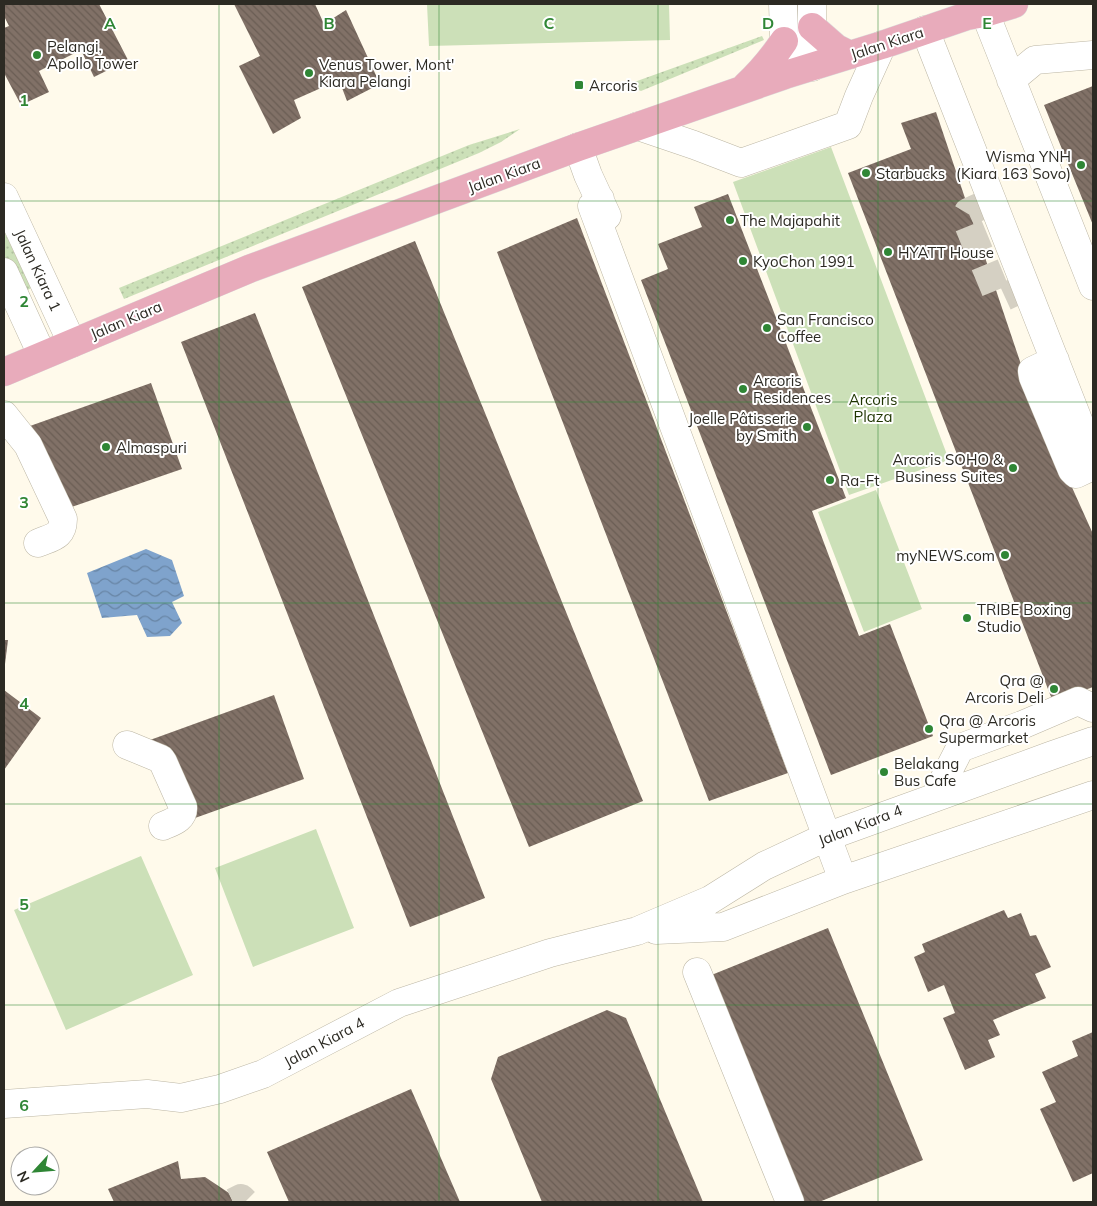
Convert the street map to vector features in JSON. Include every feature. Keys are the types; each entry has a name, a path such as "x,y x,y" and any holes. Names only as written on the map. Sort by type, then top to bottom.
{"main road":[{"name":"Jalan Kiara","path":"4,372 249,269 578,147 785,75 967,16 985,13 1014,4"},
{"path":"812,15 836,48 850,55"},
{"path":"741,90 760,73 784,41"}],"street":[{"path":"783,4 785,75"},
{"path":"985,13 1093,286"},
{"path":"812,15 812,67"},
{"path":"925,30 1093,458"},
{"path":"638,126 740,163 848,125 882,45"},
{"path":"1011,80 1035,60 1093,55"},
{"path":"578,147 685,413"},
{"name":"Jalan Kiara 1","path":"4,197 72,343"},
{"path":"600,199 592,206 710,504 842,880"},
{"name":"Jalan Kiara 1","path":"4,272 42,355"},
{"path":"1055,360 1032,371 1033,377 1072,470 1076,474 1093,466"},
{"path":"4,415 28,445 63,519 61,531 55,536 38,543"},
{"path":"935,797 960,748 1022,725 1078,701 1093,708"},
{"name":"Jalan Kiara 4","path":"4,1104 147,1094 182,1098 220,1089 264,1074 399,1003 550,953 637,931 710,900 764,866 826,836 1093,741"},
{"path":"127,745 161,759 163,762 183,807 183,813 180,817 163,826"},
{"name":"Jalan Kiara 4","path":"637,931 723,927 842,880 1093,795"},
{"path":"697,972 790,1202"}],"green space":[{"path":"427,4 669,4 670,40 429,46"},
{"path":"762,36 764,40 641,91 626,85"},
{"path":"520,129 501,142 479,153 124,299 119,288 469,145"},
{"name":"Arcoris Plaza","path":"831,147 949,460 849,495 733,182"},
{"path":"4,231 31,288 22,294 4,258"},
{"path":"876,490 922,609 864,632 818,512"},
{"path":"316,829 354,928 253,967 215,868"},
{"path":"141,856 193,975 66,1030 14,910"}],"water":[{"path":"146,549 172,560 184,596 172,602 182,623 170,636 147,637 137,615 102,618 87,573"}],"building":[{"name":"Pelangi, Apollo Tower","path":"4,4 99,4 128,60 94,77 81,50 39,71 49,92 21,105 4,73 4,28 9,26 4,16"},
{"name":"Venus Tower, Mont' Kiara Pelangi","path":"234,4 315,4 324,24 346,10 380,84 347,101 339,80 294,100 301,118 273,134 239,66 260,56"},
{"name":"Wisma YNH (Kiara 163 Sovo)","path":"1093,86 1093,225 1044,105"},
{"name":"Arcoris SOHO & Business Suites","path":"936,112 1034,403 1093,534 1093,687 1053,702 848,173 911,149 901,123"},
{"name":"Arcoris Residences","path":"728,194 846,498 812,511 859,636 890,624 933,736 831,775 641,280 668,269 658,244 702,227 694,207"},
{"path":"577,218 788,773 709,801 497,252"},
{"path":"415,241 643,801 529,847 302,287"},
{"path":"255,313 485,898 410,927 181,342"},
{"name":"Almaspuri","path":"151,383 182,469 60,511 30,426"},
{"path":"4,640 8,640 5,664 4,663"},
{"path":"4,690 41,718 4,770"},
{"path":"274,695 304,779 181,823 150,740"},
{"path":"1004,910 1008,918 1021,913 1030,936 1036,935 1051,967 1035,974 1046,998 993,1020 1000,1035 988,1040 995,1057 965,1070 943,1018 955,1013 944,985 928,992 914,957 925,952 922,944"},
{"path":"828,928 923,1160 819,1202 802,1202 709,976"},
{"path":"607,1010 626,1018 703,1202 542,1202 491,1079 498,1057"},
{"path":"1093,1032 1093,1173 1073,1182 1040,1109 1056,1102 1042,1072 1078,1056 1072,1041"},
{"path":"411,1089 460,1202 289,1202 267,1152"},
{"path":"178,1161 181,1179 205,1177 229,1193 233,1202 114,1202 108,1189"}],"tunnel":[{"path":"992,201 968,212 965,217 998,297 1002,298 1026,287"},
{"path":"233,1202 241,1198 245,1202"}],"place":[{"name":"Pelangi, Apollo Tower","path":"37,55"},
{"name":"Venus Tower, Mont' Kiara Pelangi","path":"309,73"},
{"name":"Arcoris","path":"579,85"},
{"name":"Wisma YNH (Kiara 163 Sovo)","path":"1081,165"},
{"name":"Starbucks","path":"866,173"},
{"name":"The Majapahit","path":"730,220"},
{"name":"HYATT House","path":"888,252"},
{"name":"KyoChon 1991","path":"743,261"},
{"name":"San Francisco Coffee","path":"767,328"},
{"name":"Arcoris Residences","path":"743,389"},
{"name":"Joelle Pâtisserie by Smith","path":"807,427"},
{"name":"Almaspuri","path":"106,447"},
{"name":"Arcoris SOHO & Business Suites","path":"1013,468"},
{"name":"Ra-Ft","path":"830,480"},
{"name":"myNEWS.com","path":"1005,555"},
{"name":"TRIBE Boxing Studio","path":"967,618"},
{"name":"Qra @ Arcoris Deli","path":"1054,689"},
{"name":"Qra @ Arcoris Supermarket","path":"929,729"},
{"name":"Belakang Bus Cafe","path":"884,772"}]}
